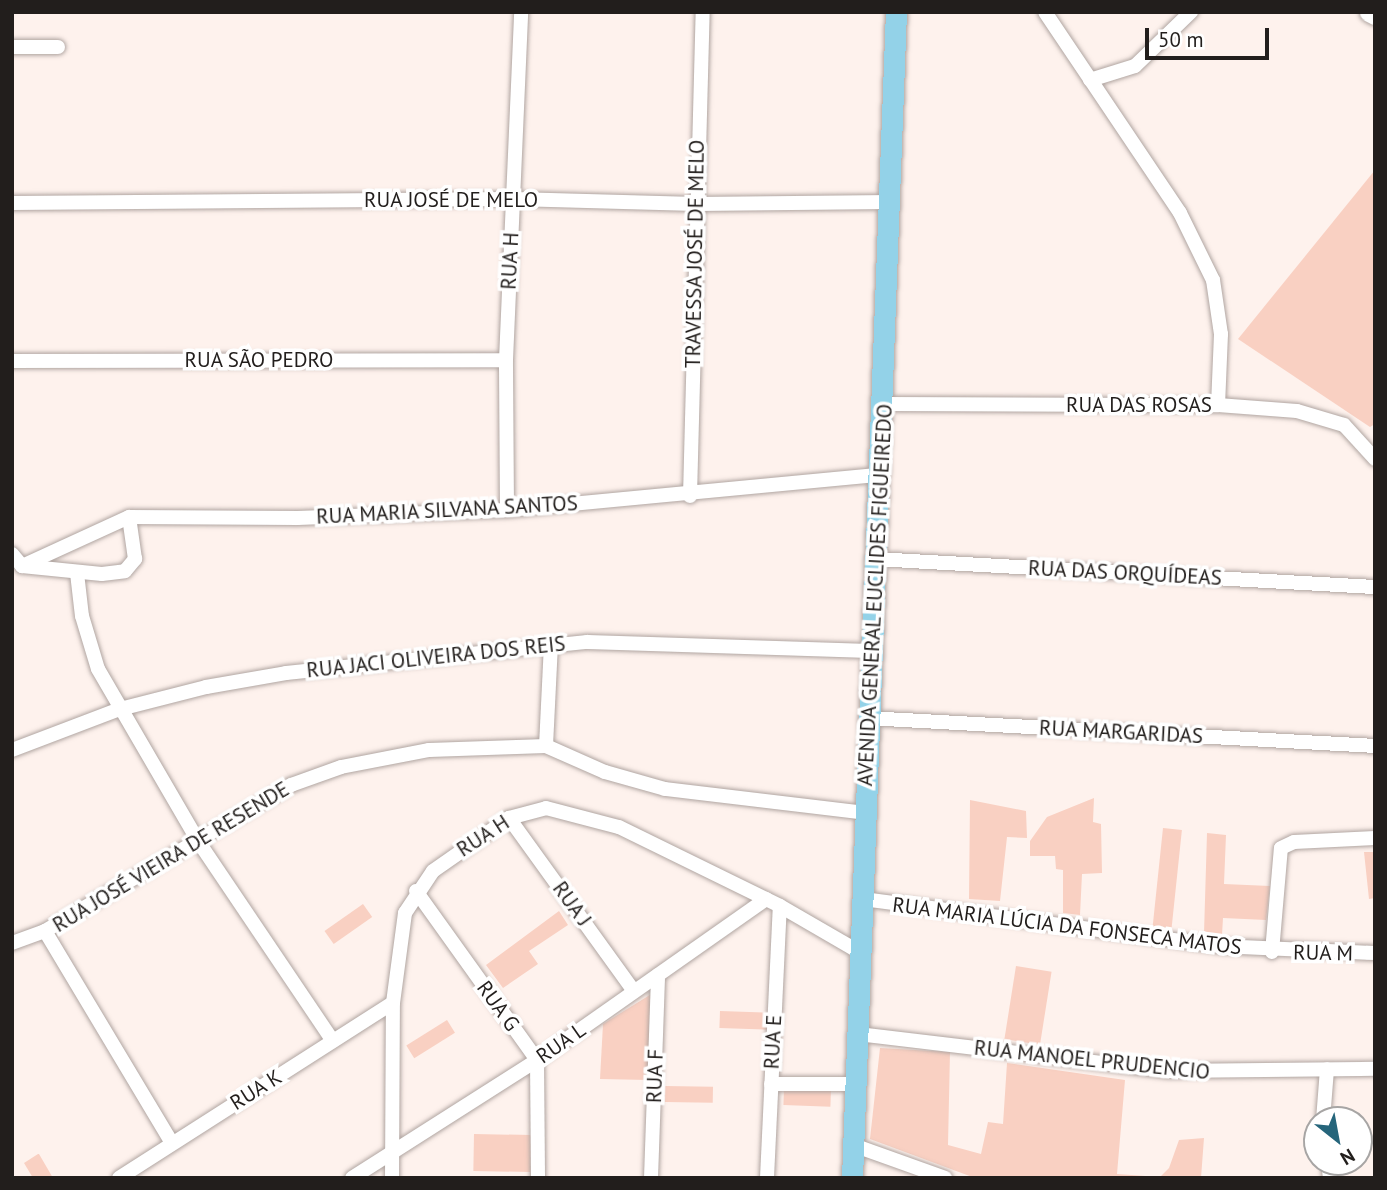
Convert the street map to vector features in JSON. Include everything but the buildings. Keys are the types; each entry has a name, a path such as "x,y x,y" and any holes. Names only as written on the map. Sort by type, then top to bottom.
{"main road":[{"name":"AVENIDA GENERAL EUCLIDES FIGUEIREDO","path":"852,1178 858,1084 867,719 885,404 897,12"}],"street":[{"name":"RUA H","path":"507,510 506,360 521,12"},
{"name":"TRAVESSA JOSÉ DE MELO","path":"690,496 703,12"},
{"path":"1045,12 1180,213 1213,280 1221,334 1218,405"},
{"path":"1090,80 1136,66 1191,12"},
{"path":"1369,12 1375,15"},
{"path":"12,47 58,47"},
{"name":"RUA JOSÉ DE MELO","path":"12,203 513,199 696,204 890,202"},
{"name":"RUA SÃO PEDRO","path":"12,361 506,360"},
{"name":"RUA DAS ROSAS","path":"885,404 1218,405 1297,411 1329,418 1344,425 1375,459"},
{"name":"RUA MARIA SILVANA SANTOS","path":"17,567 129,517 299,517 507,510 690,496 880,475"},
{"path":"12,554 17,567 117,574 132,566 135,555 129,517"},
{"name":"RUA DAS ORQUÍDEAS","path":"875,559 1375,587"},
{"path":"77,573 88,643 120,709 198,841 333,1041"},
{"name":"RUA JACI OLIVEIRA DOS REIS","path":"12,750 120,709 206,687 286,673 551,645 694,642 871,651"},
{"path":"546,746 551,645"},
{"name":"RUA MARGARIDAS","path":"867,719 1375,746"},
{"name":"RUA JOSÉ VIEIRA DE RESENDE","path":"12,943 46,931 198,841 256,803 312,776 341,767 429,750 546,746 605,772 665,789 865,813"},
{"name":"RUA H","path":"391,1178 393,1003 403,923 416,891 456,852 509,818 546,808 619,827 780,906 861,953"},
{"name":"RUA J","path":"509,818 634,991"},
{"path":"1272,952 1281,848 1305,841 1375,838"},
{"name":"RUA G","path":"416,891 537,1060"},
{"name":"RUA L","path":"352,1178 537,1060 766,899"},
{"name":"RUA MARIA LÚCIA DA FONSECA MATOS","path":"863,900 1272,952"},
{"name":"RUA E","path":"767,1178 780,906"},
{"path":"46,931 172,1143"},
{"name":"RUA M","path":"1272,952 1375,953"},
{"name":"RUA F","path":"651,1178 658,975"},
{"name":"RUA K","path":"118,1178 393,1003"},
{"name":"RUA MANOEL PRUDENCIO","path":"858,1034 1169,1071 1375,1069"},
{"path":"537,1060 538,1178"},
{"path":"1324,1106 1327,1069"},
{"path":"771,1084 858,1084"},
{"path":"853,1145 945,1178"}],"shaded area":[{"path":"1375,170 1375,424 1370,427 1238,339"},
{"path":"1094,798 1093,822 1101,824 1102,873 1082,874 1080,915 1063,913 1063,870 1056,869 1055,856 1030,856 1030,841 1047,817"},
{"path":"970,800 1026,811 1027,838 1007,837 1000,901 969,899"},
{"path":"1163,828 1182,830 1172,928 1153,926"},
{"path":"1207,833 1226,835 1224,884 1270,886 1266,920 1223,918 1222,935 1204,933"},
{"path":"1364,852 1375,852 1375,898 1369,899"},
{"path":"363,904 372,917 334,944 324,931"},
{"path":"559,911 568,925 529,951 538,964 503,988 486,965"},
{"path":"1016,966 1052,972 1040,1045 1004,1039"},
{"path":"653,993 648,1080 600,1079 603,1024"},
{"path":"720,1011 768,1013 767,1030 719,1028"},
{"path":"447,1020 455,1033 414,1058 406,1045"},
{"path":"880,1048 950,1052 948,1145 981,1154 988,1122 1003,1124 1007,1063 1125,1080 1117,1174 1160,1177 1169,1168 1179,1140 1204,1138 1201,1178 975,1178 870,1139"},
{"path":"665,1086 713,1087 713,1103 665,1102"},
{"path":"784,1088 831,1090 830,1107 783,1105"},
{"path":"474,1134 531,1135 530,1172 473,1171"},
{"path":"39,1154 53,1178 33,1178 24,1163"}]}
